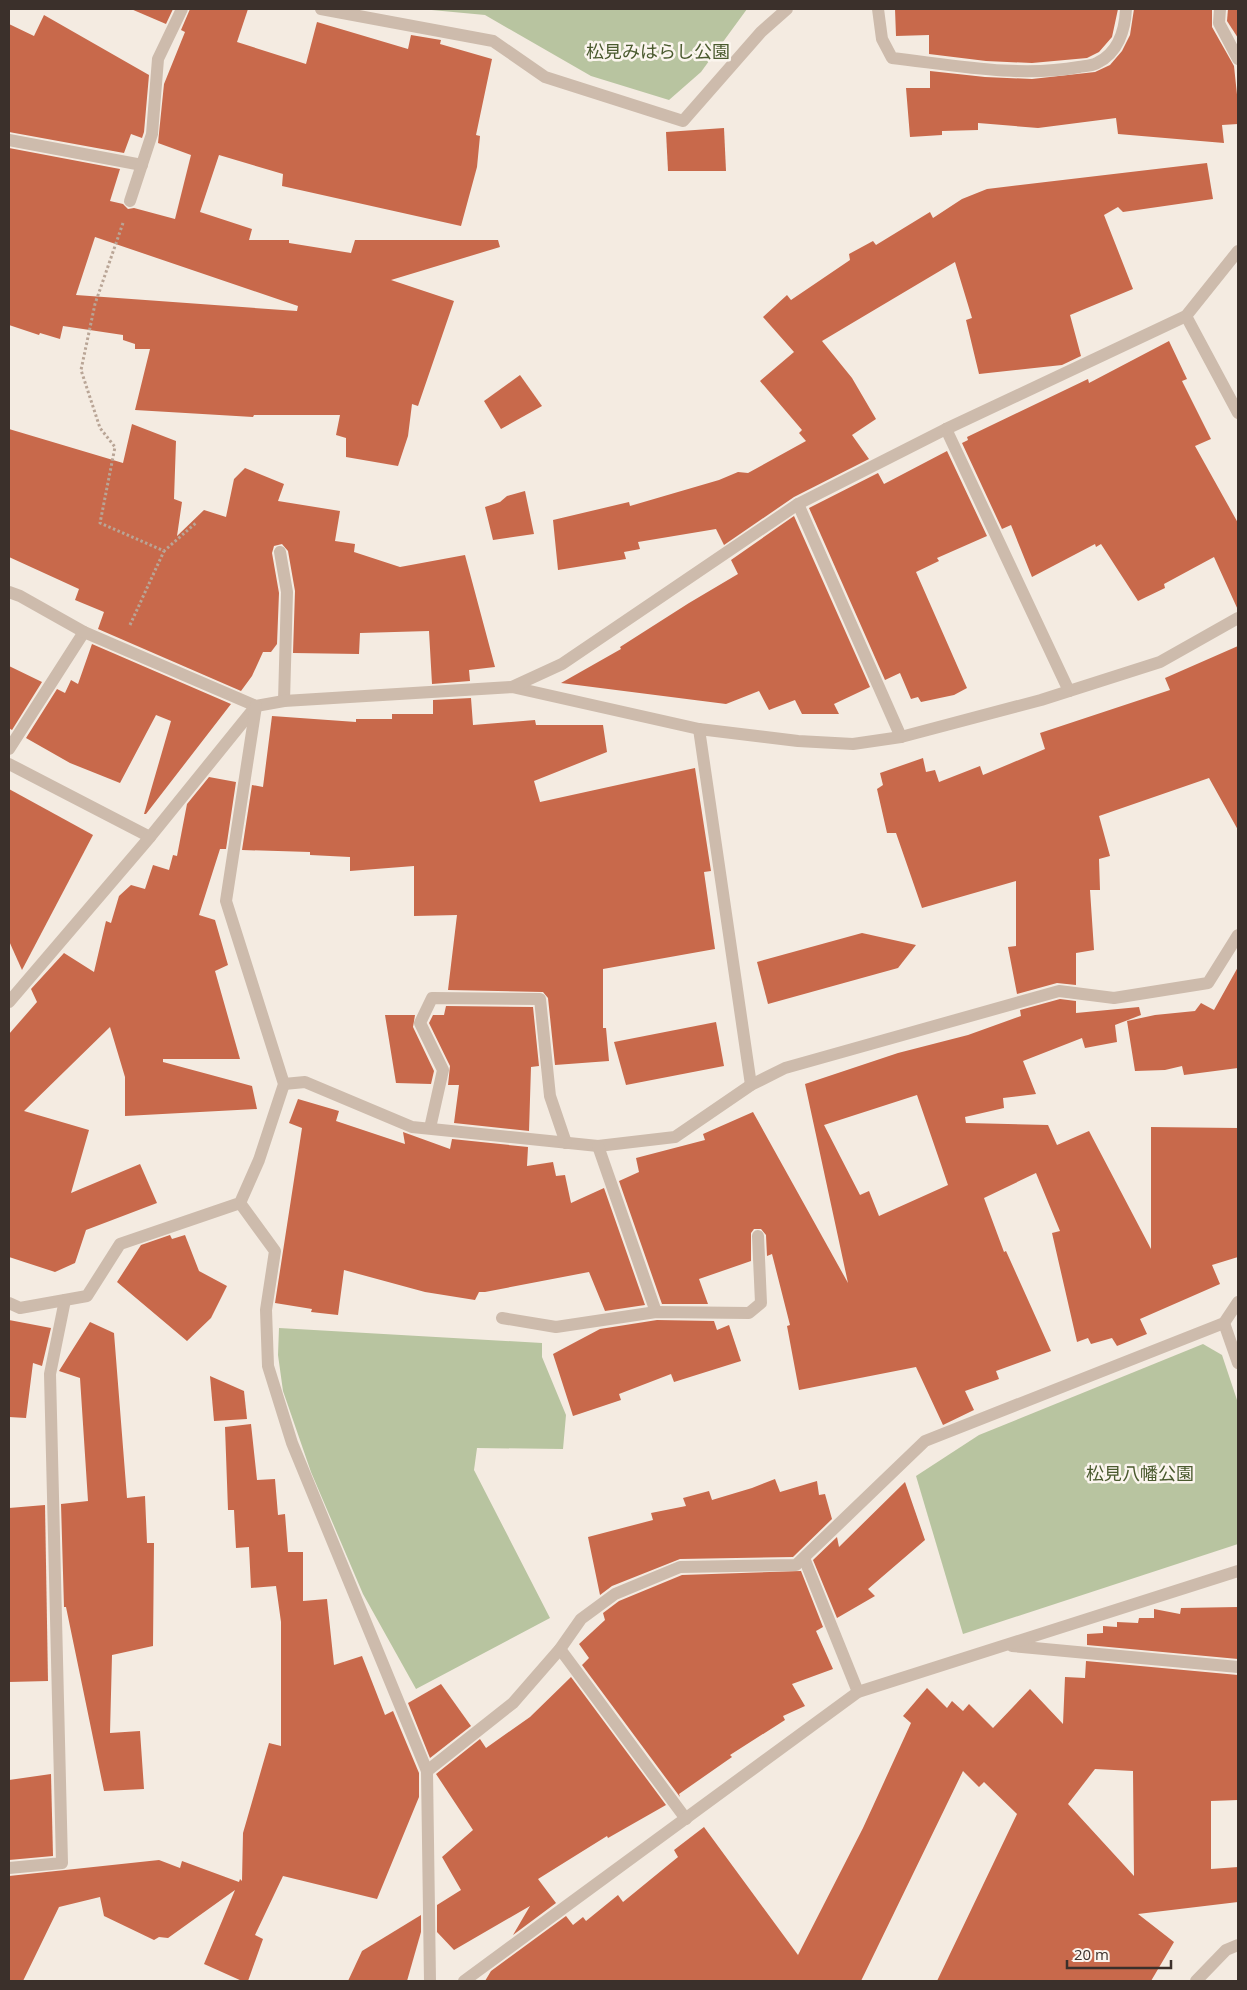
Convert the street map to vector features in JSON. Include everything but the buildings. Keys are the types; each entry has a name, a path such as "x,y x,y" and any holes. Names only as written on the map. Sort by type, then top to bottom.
{"street":[{"path":"130,201 152,134 158,59 182,9"},
{"path":"321,9 493,41 545,77 684,121 761,32 786,9"},
{"path":"878,9 882,39 892,58 1010,71 1056,71 1097,64 1116,49 1125,23 1126,9"},
{"path":"1220,9 1219,24 1238,59"},
{"path":"9,140 142,165"},
{"path":"512,687 562,664 798,504 946,430 1186,316 1238,251"},
{"path":"1186,316 1238,413"},
{"path":"946,430 1069,691"},
{"path":"798,504 901,737"},
{"path":"280,552 287,592 284,700"},
{"path":"9,592 20,596 84,632 256,706 284,700 512,687 699,729 798,742 853,744 901,737 1069,691 1160,662 1238,618"},
{"path":"9,748 84,632"},
{"path":"9,1002 150,837 256,706"},
{"path":"9,1303 20,1308 87,1296 120,1244 240,1203 259,1160 284,1084 226,901 256,706"},
{"path":"699,729 751,1085"},
{"path":"9,764 150,837"},
{"path":"284,1084 305,1082 412,1127 598,1146 675,1136 751,1085 785,1068 1059,991 1114,998 1208,982 1238,935"},
{"path":"430,1128 443,1070 420,1023 432,998 540,999 550,1096 566,1143"},
{"path":"598,1146 656,1312"},
{"path":"240,1203 275,1251 266,1310 268,1366 292,1443 427,1771 430,1981"},
{"path":"502,1318 556,1328 656,1312 748,1313 761,1303 758,1236"},
{"path":"9,1868 62,1863 50,1374 65,1300"},
{"path":"427,1771 513,1703 560,1649 581,1619 615,1594 680,1567 796,1565 925,1441 1224,1323 1238,1302"},
{"path":"1224,1323 1238,1363"},
{"path":"804,1558 858,1692"},
{"path":"464,1981 858,1692 1238,1571"},
{"path":"1006,1645 1238,1667"},
{"path":"560,1649 686,1819"},
{"path":"1196,1981 1226,1950 1238,1945"}],"path":[{"path":"130,201 95,304 81,370 100,428 115,447 100,524 164,551"},
{"path":"119,648 164,551 197,522"}],"green space":[{"name":"松見みはらし公園","path":"421,9 747,9 701,72 669,100 591,76 485,15"},
{"path":"279,1328 542,1343 542,1357 566,1415 563,1449 477,1448 474,1470 550,1618 416,1689 363,1594 311,1472 283,1391 278,1355"},
{"name":"松見八幡公園","path":"1203,1344 1222,1355 1238,1403 1238,1544 963,1634 916,1476 979,1435"}]}
